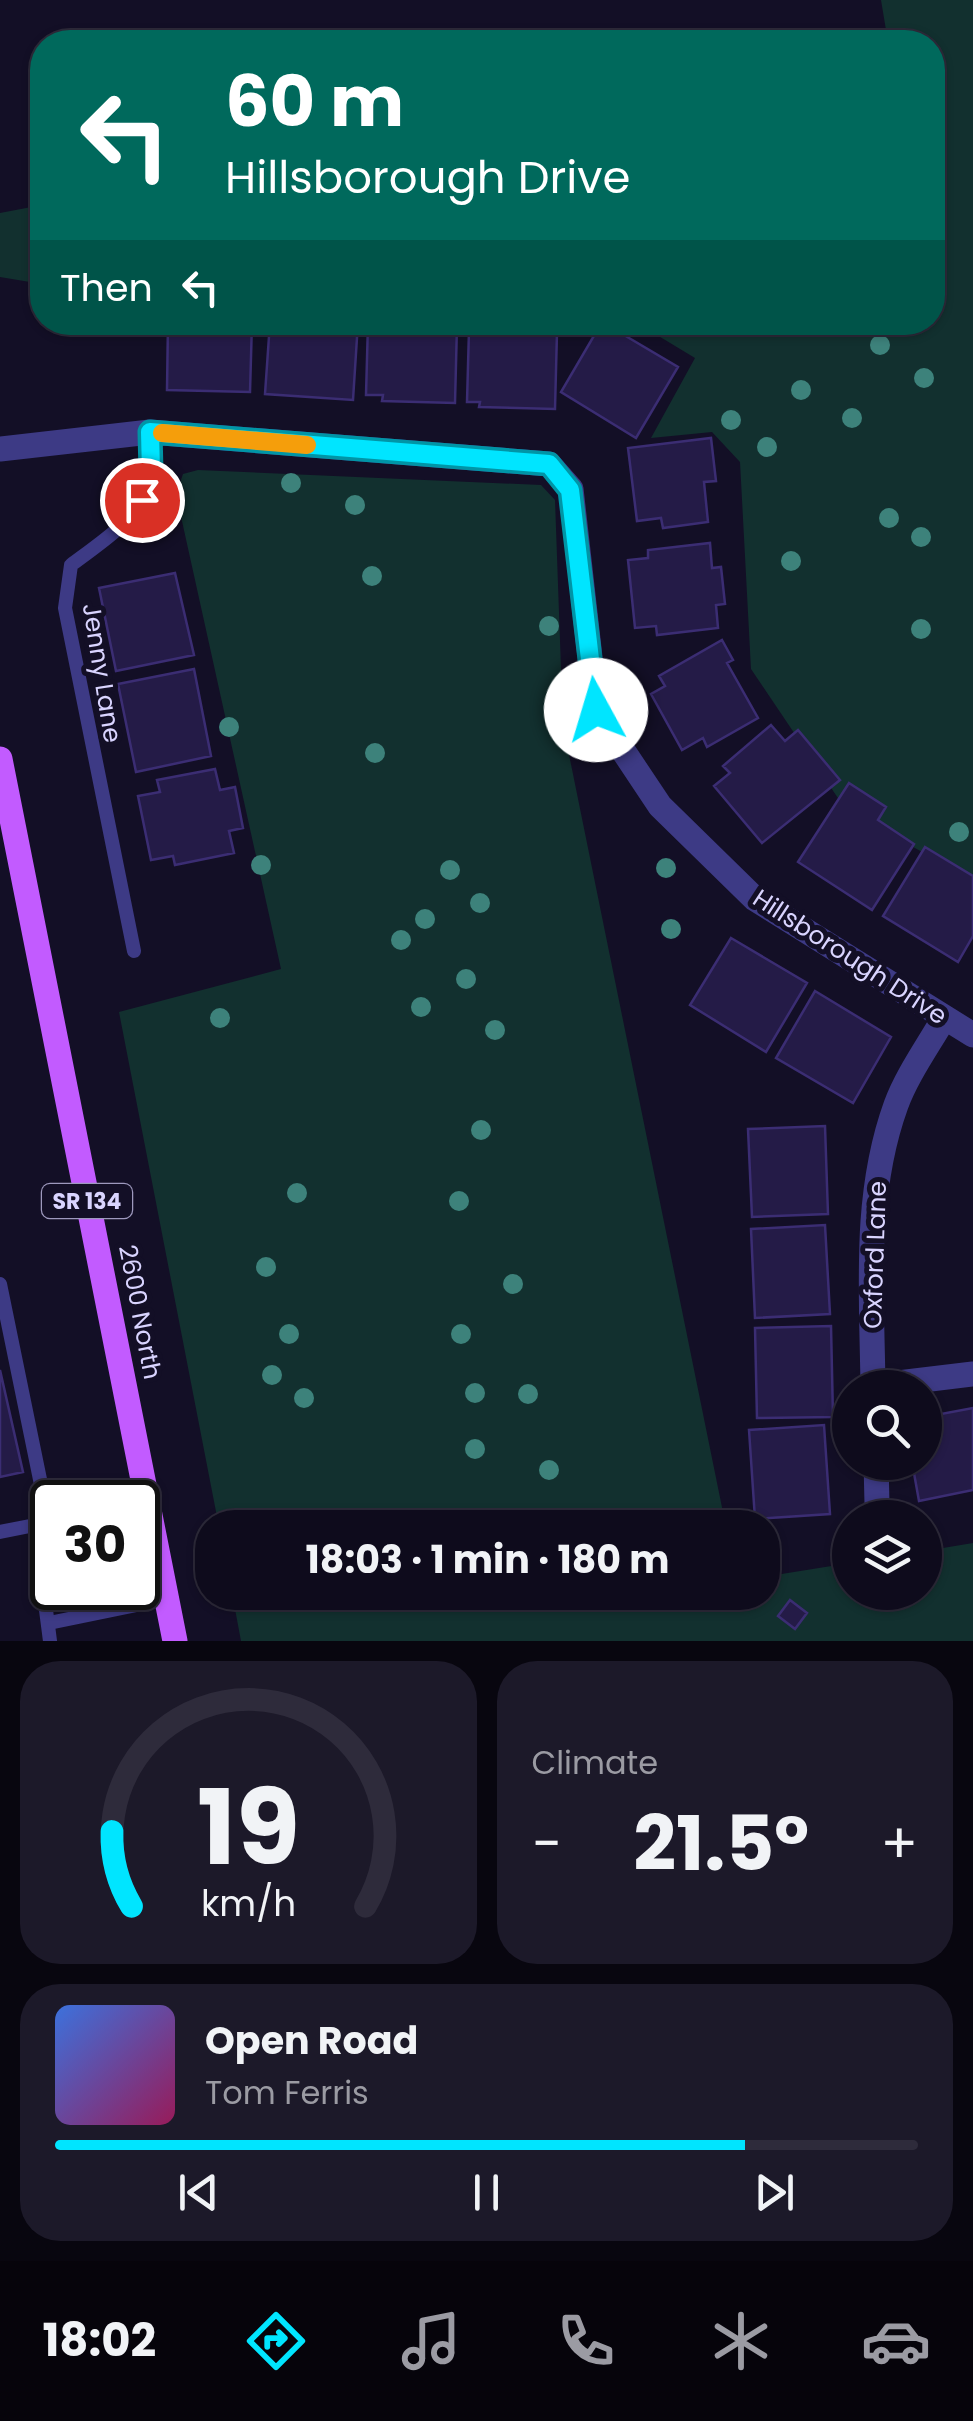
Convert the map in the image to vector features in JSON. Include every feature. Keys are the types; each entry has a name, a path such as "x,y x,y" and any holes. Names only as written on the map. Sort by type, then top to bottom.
{"main road":[{"name":"2600 North","path":"0,759 175,1641"}],"street":[{"name":"Hillsborough Drive","path":"0,449 150,432 549,464 570,490 596,710 660,806 754,899 973,1035"},
{"name":"Oxford Lane","path":"873,1370 872,1203 878,1168 896,1102 944,1018"},
{"path":"942,1378 973,1374"}],"lane":[{"name":"Jenny Lane","path":"134,951 65,608 71,565 120,529 142,500 151,472 150,432"},
{"path":"0,1284 40,1480"},
{"path":"0,1532 30,1526"},
{"path":"49,1623 166,1599"},
{"path":"47,1610 50,1641"}],"green space":[{"path":"881,0 973,0 973,880 846,810 751,669 740,462 712,432 651,438 695,358 657,335 945,335 945,30 886,30"},
{"path":"30,207 30,282 0,277 0,213"},
{"path":"198,470 541,485 555,500 563,725 723,1510 216,1510 119,1012 281,969 176,494 183,474"},
{"path":"973,1543 973,1641 241,1641 235,1610 780,1610 780,1574 832,1566 832,1610 942,1610 942,1548"}],"building":[{"path":"168,335 252,335 250,392 167,390"},
{"path":"269,335 357,335 353,400 265,394"},
{"path":"368,335 457,335 455,403 382,401 383,395 366,395"},
{"path":"469,335 557,335 555,409 479,407 480,402 467,402"},
{"path":"594,335 624,335 678,367 636,438 561,392"},
{"path":"711,438 716,481 704,482 708,522 663,528 661,518 637,521 628,448"},
{"path":"710,543 712,568 721,567 725,604 716,605 718,628 657,635 656,626 635,628 628,560 648,558 648,550"},
{"path":"175,573 194,655 116,671 99,588"},
{"path":"722,640 733,660 727,663 758,718 707,747 703,738 682,750 651,694 665,686 659,676"},
{"path":"194,669 211,756 136,772 118,684"},
{"path":"771,725 785,741 798,730 840,780 762,843 714,786 730,773 723,766"},
{"path":"215,769 220,790 235,787 243,828 229,831 234,853 175,865 173,856 151,860 138,796 160,792 157,780"},
{"path":"849,783 886,807 878,820 914,844 872,910 798,862"},
{"path":"925,847 973,876 973,936 958,962 883,916"},
{"path":"731,938 807,983 766,1052 690,1005"},
{"path":"815,991 891,1037 853,1103 776,1058"},
{"path":"825,1126 828,1214 752,1217 748,1129"},
{"path":"825,1225 830,1314 755,1318 751,1229"},
{"path":"831,1326 832,1417 757,1418 755,1328"},
{"path":"0,1370 23,1472 0,1477"},
{"path":"973,1408 973,1490 919,1500 915,1480 942,1480 942,1414"},
{"path":"824,1425 830,1514 780,1517 780,1510 754,1510 749,1430"},
{"path":"790,1600 807,1613 795,1629 778,1616"}],"slow traffic":[{"path":"162,433 307,445"}],"route":[{"path":"142,500 151,472 150,432 549,464 570,490 580,549 596,710"}]}
